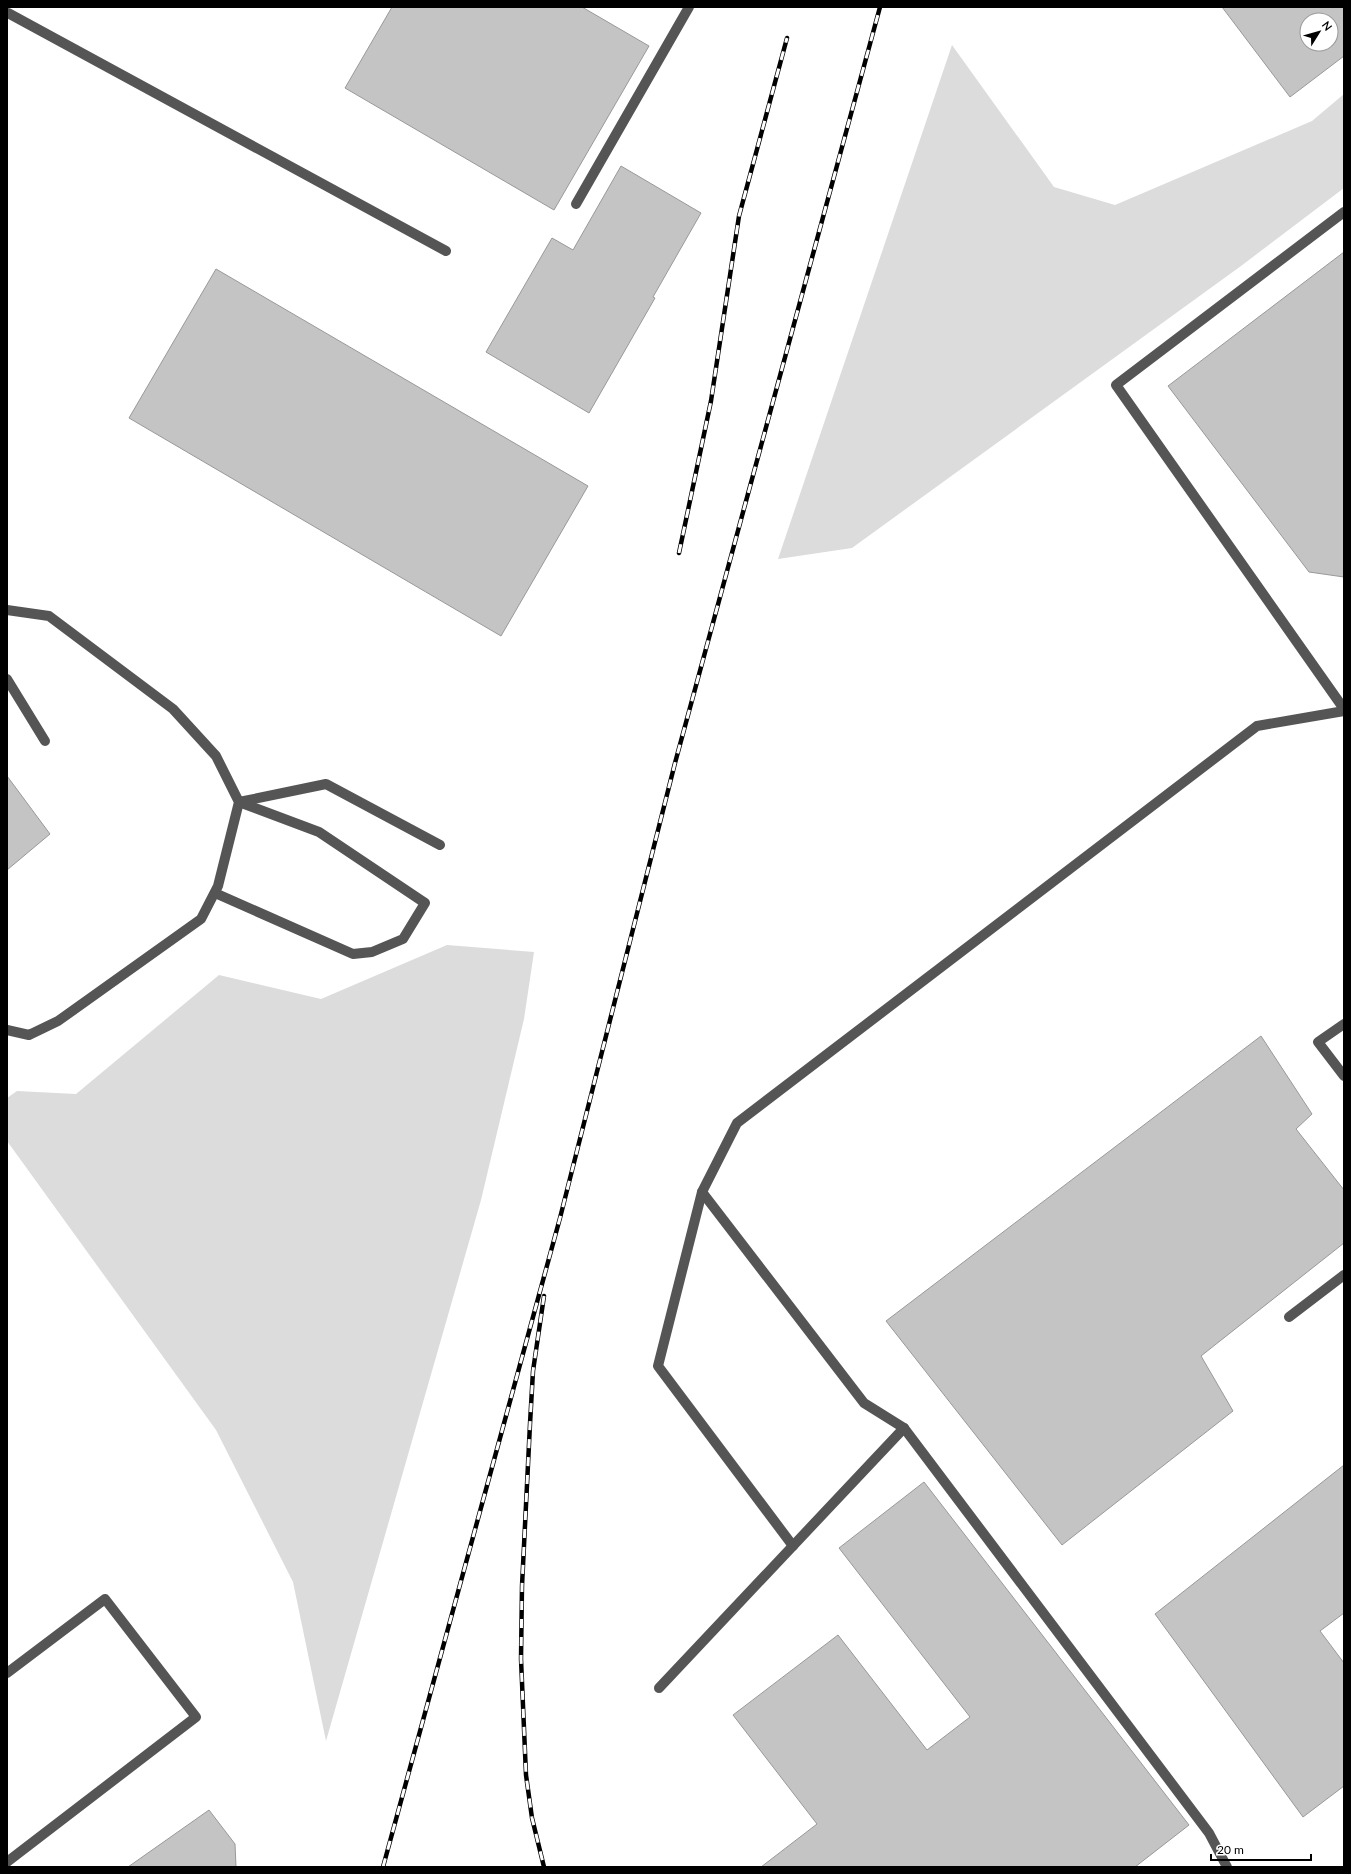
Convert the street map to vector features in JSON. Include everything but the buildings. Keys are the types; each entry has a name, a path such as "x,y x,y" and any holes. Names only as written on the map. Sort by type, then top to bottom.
{"lane":[{"path":"576,204 689,7"},
{"path":"9,12 446,251"},
{"path":"793,1546 658,1366 702,1192 737,1123 1257,726 1344,710 1116,385 1344,212"},
{"path":"7,610 49,616 173,709 216,756 240,802 320,832 425,903 403,939 372,952 353,954 215,893"},
{"path":"7,679 45,741"},
{"path":"240,802 326,784 440,845"},
{"path":"7,1030 30,1035 58,1021 201,919 218,886 240,802"},
{"path":"1344,1024 1318,1042 1344,1076"},
{"path":"702,1192 864,1403 904,1428 1204,1826 1227,1867"},
{"path":"1289,1316 1344,1275"},
{"path":"659,1688 904,1428"},
{"path":"7,1673 105,1599 196,1717 7,1862"}],"shaded area":[{"path":"952,45 1054,187 1115,205 1312,121 1344,94 1344,188 1241,266 852,548 778,559"},
{"path":"447,945 534,952 524,1019 481,1200 326,1741 293,1582 216,1430 7,1141 7,1098 17,1091 76,1094 219,975 321,999"}],"railway":[{"path":"383,1867 560,1218 675,763 880,7"},
{"path":"679,553 711,401 739,216 787,38"},
{"path":"544,1296 533,1371 522,1586 521,1659 526,1775 532,1818 544,1867"}]}
